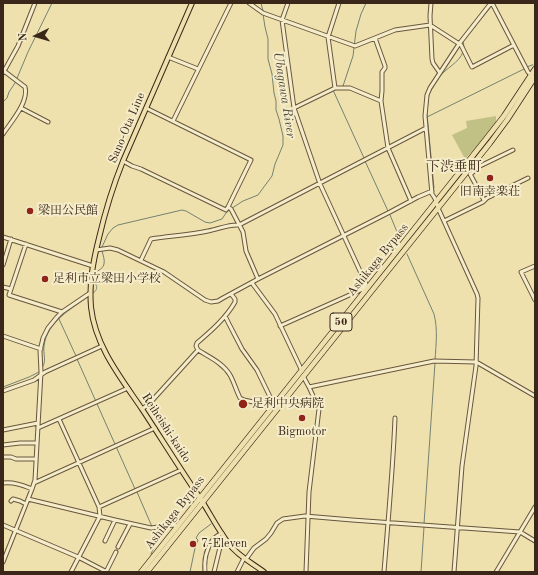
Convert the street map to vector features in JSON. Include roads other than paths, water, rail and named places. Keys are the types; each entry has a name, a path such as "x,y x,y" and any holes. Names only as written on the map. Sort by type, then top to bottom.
{"highway":[{"name":"Ashikaga Bypass","path":"147,572 438,208 469,172 507,120 533,76 535,69"},
{"name":"Ashikaga Bypass","path":"141,572 364,290 437,201 501,120 533,76"}],"main road":[{"name":"Sano-Ota Line","path":"90,295 93,266 108,204 123,160 190,4"},
{"name":"Reiheishi-kaido","path":"90,295 94,322 102,346 111,362 200,497 222,534 234,549 264,572"}],"street":[{"path":"3,134 5,129 21,108 26,92 25,87 4,72 18,46 35,3"},
{"path":"173,121 231,3"},
{"path":"249,3 263,13 355,46 395,30 430,25 459,44 472,67 514,45"},
{"path":"280,326 364,290 366,284 320,184 294,108 282,20 288,3"},
{"path":"335,88 328,37 339,3"},
{"path":"431,3 430,25 433,63 440,72"},
{"path":"454,572 462,466 476,362 478,302 477,294 438,208 436,198 432,194 425,116 428,91 459,44 492,3 528,72 533,76"},
{"path":"375,38 385,66 382,72 381,101 388,148 411,201"},
{"path":"168,57 198,69"},
{"path":"294,108 335,88 350,88 381,101"},
{"path":"21,108 48,122"},
{"path":"123,160 132,166 226,210 251,160 146,108"},
{"path":"141,260 151,239 239,225 426,128"},
{"path":"484,200 469,172 513,150"},
{"path":"444,221 528,178"},
{"path":"98,250 115,248 164,272 208,302 218,301 258,279 432,191"},
{"path":"228,207 231,209 243,232 246,250 258,279"},
{"path":"3,237 93,266"},
{"path":"3,265 11,239"},
{"path":"26,244 10,295 62,312"},
{"path":"535,266 521,272 535,300"},
{"path":"252,283 275,314 302,370 303,376 319,410 309,492 306,572"},
{"path":"3,287 11,289"},
{"path":"225,316 242,349 265,384 273,406 258,404 240,398 226,369 221,364 198,350 196,346 197,343 225,316 235,302 235,299 231,294"},
{"path":"3,562 34,483 41,373 41,349 43,338 48,328 62,312 90,295"},
{"path":"3,336 41,349"},
{"path":"3,391 34,380 41,373 102,346"},
{"path":"142,409 149,404 198,350"},
{"path":"309,387 434,361 476,362 535,396"},
{"path":"38,428 128,388"},
{"path":"384,572 395,418"},
{"path":"59,419 99,507 100,516 71,572"},
{"path":"3,430 38,423"},
{"path":"34,483 155,428"},
{"path":"3,445 20,442 37,443"},
{"path":"3,457 11,456 16,459 36,459"},
{"path":"99,507 181,470"},
{"path":"3,483 8,482 20,484 32,489"},
{"path":"10,501 13,499 26,504"},
{"path":"28,499 152,528 173,525 177,526"},
{"path":"496,572 535,507"},
{"path":"237,572 245,558 254,548 266,539 277,523 282,519 305,516 520,532 535,541"},
{"path":"105,540 115,520"},
{"path":"118,546 130,524"},
{"path":"3,525 78,557 106,572 116,552"},
{"path":"205,572 205,561 210,545 213,539 222,534"},
{"path":"214,572 222,534"},
{"path":"3,546 9,548"}],"waterway":[{"path":"3,102 7,98 15,83 28,52 52,3"},
{"name":"Ubagawa River","path":"261,3 263,11"},
{"path":"340,87 343,86 353,56 356,31 366,3"},
{"path":"464,47 463,41 490,8"},
{"name":"Ubagawa River","path":"102,247 108,234 118,225 182,210 205,222 210,223 222,219 229,210 243,201 258,195 272,176 283,145 283,136 276,110 272,74 268,59 268,39 263,14"},
{"path":"439,77 459,59 463,52"},
{"path":"527,67 533,65"},
{"path":"427,117 524,69"},
{"path":"427,110 429,94 437,80"},
{"path":"333,90 364,158"},
{"path":"427,114 434,188"},
{"path":"365,161 388,211"},
{"path":"390,215 400,239"},
{"name":"Ubagawa River","path":"92,294 95,292 97,287 94,277 97,271 102,268 104,264 102,251"},
{"path":"407,254 434,314 436,331 435,360"},
{"name":"Ubagawa River","path":"42,368 45,360 44,346 46,337 50,330 61,317 89,296"},
{"path":"59,319 76,356"},
{"path":"77,359 135,489"},
{"path":"424,524 435,363"},
{"name":"Ubagawa River","path":"3,387 39,372"},
{"path":"462,486 469,423"},
{"path":"137,492 153,529 153,549 151,554"},
{"path":"190,572 198,540 196,538 199,533 211,524"},
{"path":"421,572 424,527"}],"place":[{"name":"旧南幸楽荘","path":"490,178"},
{"name":"梁田公民館","path":"30,211"},
{"name":"足利市立梁田小学校","path":"45,279"},
{"name":"足利中央病院","path":"243,404"},
{"name":"Bigmotor","path":"302,418"},
{"name":"7-Eleven","path":"193,544"}],"district":[{"name":"下渋垂町","path":"454,167"}]}
